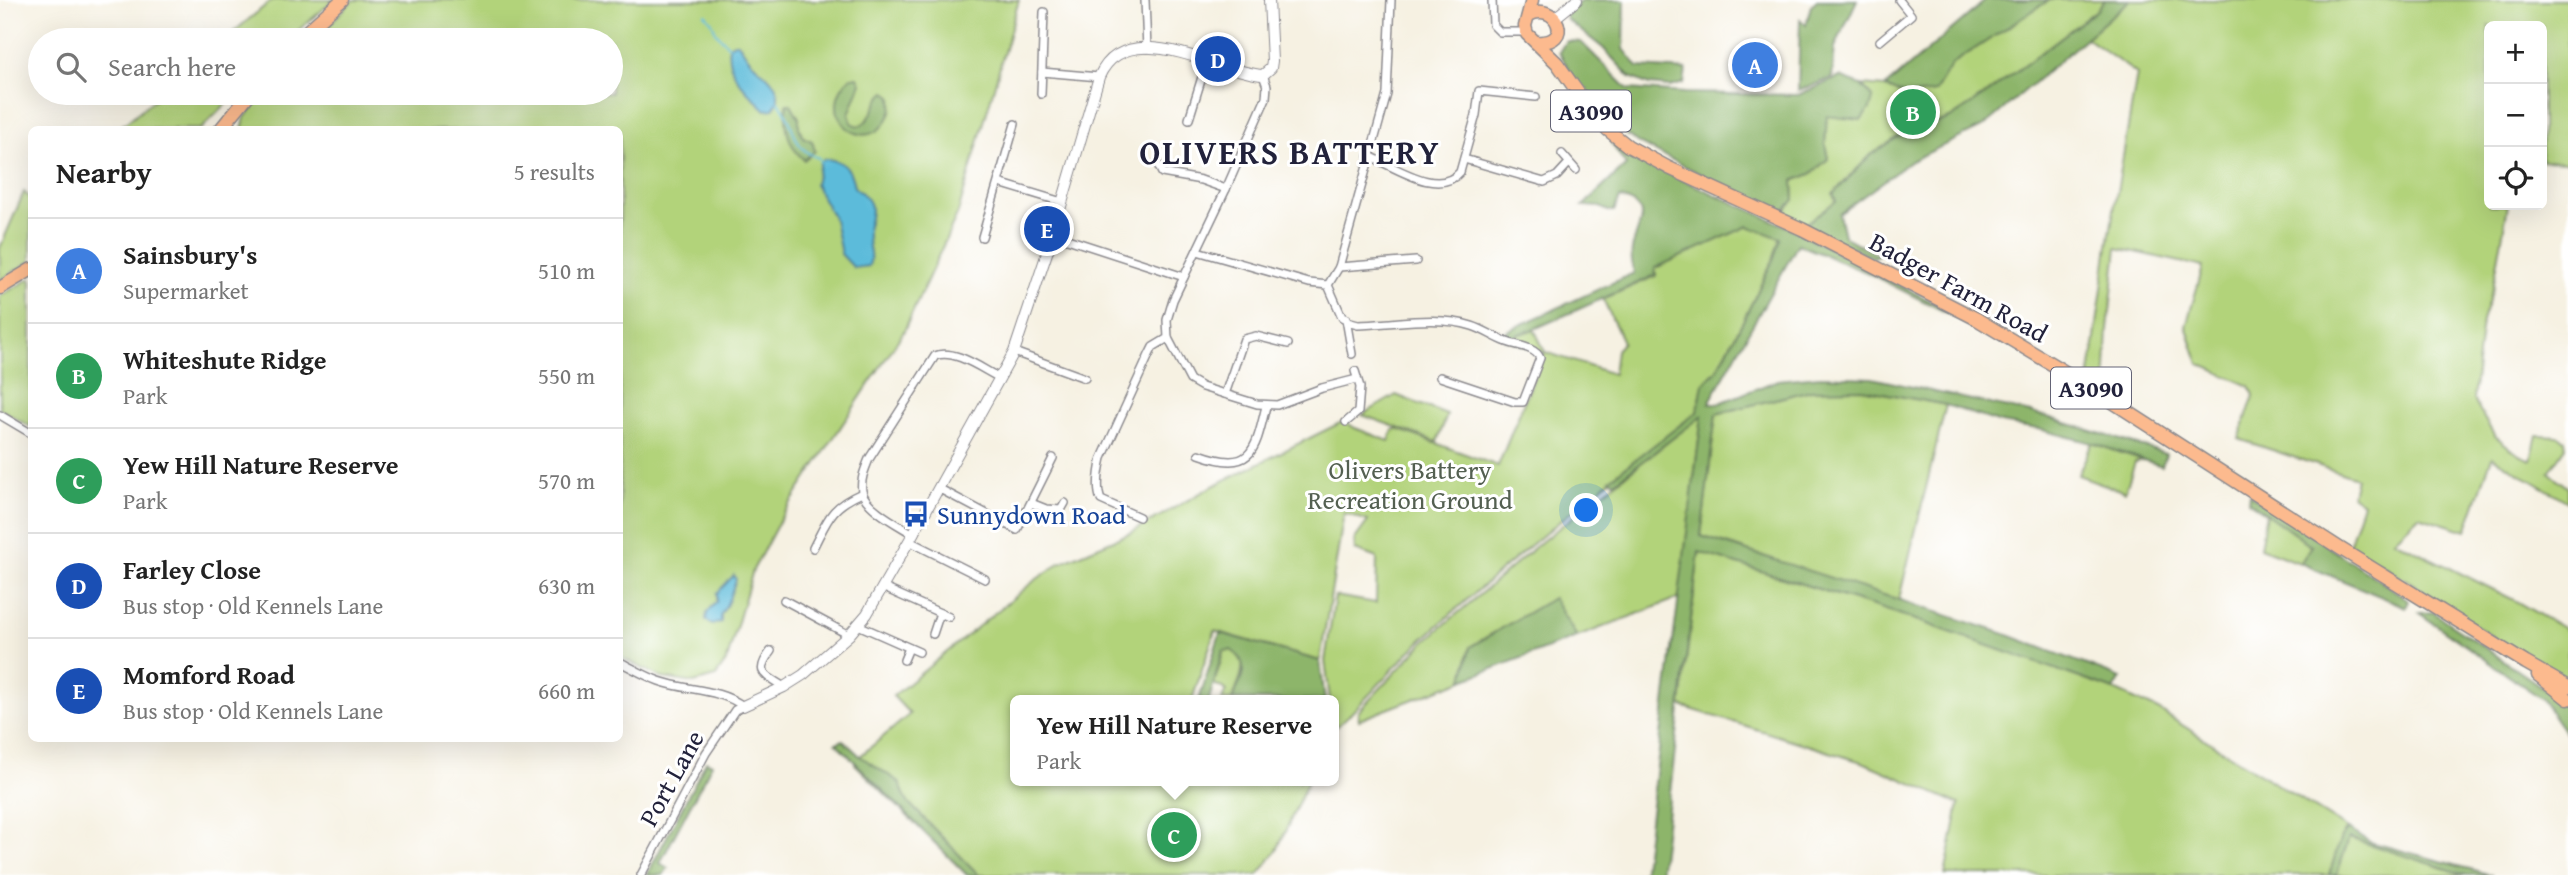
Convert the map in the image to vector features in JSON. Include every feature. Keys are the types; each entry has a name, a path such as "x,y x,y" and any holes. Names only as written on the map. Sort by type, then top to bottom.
{"main road":[{"path":"310,28 342,0"},
{"path":"1535,6 1547,10 1559,22 1557,34 1551,40 1536,42 1526,32 1526,20 1535,6"},
{"name":"A3090","path":"1557,34 1557,63"},
{"name":"Badger Farm Road","path":"1536,42 1557,63 1595,116 1628,146 1669,168 1814,235 1975,318 2080,381 2341,549 2568,687"},
{"path":"223,126 240,105"},
{"path":"0,288 28,271"},
{"name":"Badger Farm Road","path":"2526,663 2568,699"}],"street":[{"path":"1145,0 1147,49"},
{"path":"623,664 660,682 718,693 743,706 784,687 813,667 849,635 882,587 1014,352 1099,77 1108,61 1118,53 1134,48 1168,50 1245,73 1263,75 1271,68 1272,61 1269,0"},
{"path":"1328,285 1339,267 1387,94 1391,0"},
{"path":"1492,0 1493,25 1500,32 1526,32"},
{"path":"1556,17 1577,0"},
{"path":"1880,41 1914,13 1899,0"},
{"path":"1041,94 1044,12"},
{"path":"1189,119 1207,61"},
{"path":"1042,72 1099,77"},
{"path":"1263,75 1267,86 1266,98 1168,311 1168,338 1190,380 1266,406 1356,375 1360,393 1358,412 1346,422"},
{"path":"1369,156 1401,173 1444,183 1454,179 1460,172 1476,115 1479,91 1536,97"},
{"path":"982,237 1016,124"},
{"path":"1562,154 1576,170"},
{"path":"1464,159 1544,182 1553,179 1569,163"},
{"path":"1157,163 1162,173"},
{"path":"1154,178 1162,173 1201,180 1226,189"},
{"path":"999,183 1062,202"},
{"path":"1052,234 1184,277"},
{"path":"1197,251 1318,286 1328,285"},
{"path":"1339,267 1416,261"},
{"path":"1328,285 1342,317 1347,322 1358,325 1453,322 1470,325 1532,350 1540,358 1523,402 1515,402 1440,377"},
{"path":"1346,319 1352,354"},
{"path":"1225,394 1244,339 1256,336 1288,344"},
{"path":"1139,517 1104,503 1098,494 1099,472 1102,458 1153,347 1168,338"},
{"path":"1014,352 1085,377"},
{"path":"985,579 911,537 874,508 862,493 862,477 869,458 935,356 948,354 1000,378"},
{"path":"1199,454 1227,462 1244,459 1254,447 1266,406"},
{"path":"0,415 28,432"},
{"path":"938,488 1017,530 1052,458"},
{"path":"813,548 833,510 862,493"},
{"path":"1031,503 1045,509 1062,510"},
{"path":"882,587 949,617"},
{"path":"783,600 849,635"},
{"path":"933,634 940,613"},
{"path":"858,625 919,652"},
{"path":"904,660 909,648"},
{"path":"772,651 762,664 762,670 766,676 784,687"},
{"name":"Port Lane","path":"641,875 706,753 735,710 743,706"}],"green space":[{"path":"272,0 334,0 301,28 238,28"},
{"path":"353,0 1019,0 958,213 904,331 782,516 753,570 727,660 715,677 694,683 662,678 623,658 623,126 243,126 245,117 256,105 623,105 623,28 326,28"},
{"path":"1582,0 1625,0 1624,49 1638,67 1686,70 1684,83 1670,87 1649,85 1630,77 1603,48 1566,19 1566,14"},
{"path":"1817,0 1857,0 1835,47 1832,78 1798,91 1800,19 1806,25 1811,5"},
{"path":"1986,0 2049,0 1952,64 1935,92 1908,96 1885,87"},
{"path":"2049,0 2105,0 2097,10 1985,95 1950,118 1898,137 1871,155 1833,194 1836,201 1804,225 1781,214 1794,200 1793,181 1811,174 1828,159 1825,144 1827,115 1861,120 1873,98 1861,85 1885,87 1908,96 1935,92 1952,64"},
{"path":"2105,0 2130,0 1984,126 1911,161 1839,214 1844,236 1878,255 1874,258 1804,225 1836,201 1833,194 1871,155 1898,137 1950,118 1985,95 2097,10"},
{"path":"2130,0 2568,0 2568,162 2547,161 2547,21 2484,21 2484,210 2507,210 2493,288 2482,321 2473,399 2494,435 2519,455 2531,460 2537,435 2558,436 2565,440 2566,447 2549,472 2568,488 2568,502 2492,457 2466,531 2419,516 2394,540 2512,599 2568,631 2568,679 2517,653 2349,545 2363,503 2352,495 2356,478 2239,439 2254,395 2250,386 2199,364 2186,326 2203,267 2117,248 2105,388 2089,381 2108,245 2137,74 2086,38"},
{"path":"1566,41 1581,42 1628,89 1798,95 1840,77 1861,85 1873,98 1870,109 1861,120 1827,116 1825,144 1828,159 1811,174 1793,181 1794,200 1781,214 1640,144 1612,125 1582,92 1559,52"},
{"path":"851,77 858,77 861,83 849,114 852,123 858,126 868,120 881,96 886,92 892,96 890,116 876,132 865,135 854,132 845,126 839,116 837,104 841,90"},
{"path":"787,104 791,104 799,118 803,137 812,141 815,151 804,160 790,141 786,119"},
{"path":"147,105 225,105 204,126 122,126"},
{"path":"1611,143 1652,166 1792,229 1956,314 1955,317 1868,273 1798,244 1709,403 1720,403 1778,380 1820,376 1872,378 2044,416 2166,454 2162,466 2092,443 2001,423 1946,405 1862,389 1811,390 1716,414 1701,536 2008,635 2121,678 2114,690 1896,613 1699,552 1660,875 1643,875 1702,416 1615,482 1610,479 1697,412 1703,384 1717,370 1744,319 1774,258 1780,238 1748,226 1655,268 1656,275 1534,329 1505,339 1505,332 1634,273 1632,252 1641,216 1637,206 1620,198 1614,211 1583,206 1626,165"},
{"path":"24,192 28,196 28,263 0,280 0,248"},
{"name":"Olivers Battery Recreation Ground","path":"1748,226 1781,238 1744,319 1717,370 1704,384 1697,412 1456,609 1339,724 1339,695 1329,695 1325,661 1335,596 1376,603 1377,558 1355,550 1355,539 1368,521 1344,513 1320,661 1215,631 1194,695 1010,695 1010,786 1203,786 1219,790 1220,786 1306,786 1277,850 1258,875 967,875 855,764 858,758 910,714 893,696 1034,581 1060,563 1132,532 1211,487 1344,421 1389,441 1393,430 1397,429 1498,466 1544,353 1505,339 1534,329 1545,352 1613,374 1616,350 1623,342 1603,299 1656,276 1655,268"},
{"path":"28,280 28,425 0,409 0,296"},
{"path":"1862,389 1946,405 1899,599 1701,536 1716,414 1811,390"},
{"path":"1396,395 1447,415 1437,442 1362,415"},
{"path":"1702,415 1679,598 1577,637 1553,598 1470,647 1463,680 1359,720 1358,712 1423,643 1541,542"},
{"path":"2092,443 2143,460 2135,462 2125,492 2078,475"},
{"path":"2249,494 2409,600 2406,607 2300,563 2312,546 2248,501"},
{"path":"2266,513 2312,547 2300,563 2260,548"},
{"path":"1699,552 1896,613 2114,690 2158,710 2348,829 2344,833 2349,837 2466,875 1945,875 1959,804 1865,763 1681,706"},
{"path":"1553,598 1577,637 1463,680 1470,647"},
{"path":"2433,612 2554,695 2568,710 2568,736 2542,699 2419,613"},
{"path":"1220,633 1320,661 1324,695 1234,695 1243,673 1242,661 1231,650 1223,651 1210,695 1201,695"},
{"path":"1224,650 1234,651 1242,661 1242,668 1234,695 1224,695 1226,690 1214,684"},
{"path":"843,740 860,756 899,782 907,801 979,875 967,875 836,743"},
{"path":"706,761 712,764 660,863 668,868 663,875 647,875"},
{"path":"2348,829 2370,842 2492,875 2466,875 2349,838 2337,875 2329,875 2341,837"}],"water":[{"path":"738,43 750,60 773,82 778,95 773,109 766,110 734,73 728,55 729,46"},
{"path":"825,159 846,166 854,187 871,205 868,229 871,259 869,266 854,268 841,254 834,219 815,184 820,162"},
{"path":"734,575 736,580 721,614 721,622 712,625 706,620 707,613 717,601 717,593"}],"waterway":[{"path":"705,14 716,33 729,46"},
{"path":"778,101 788,117 797,141 809,154 819,158 820,162"}],"place":[{"name":"Farley Close","path":"1218,59"},
{"name":"Sainsbury's","path":"1755,65"},
{"name":"Whiteshute Ridge","path":"1913,112"},
{"name":"Momford Road","path":"1047,229"},
{"name":"Sunnydown Road","path":"916,514"},
{"name":"Yew Hill Nature Reserve","path":"1174,835"}],"district":[{"name":"OLIVERS BATTERY","path":"1290,152"}]}
